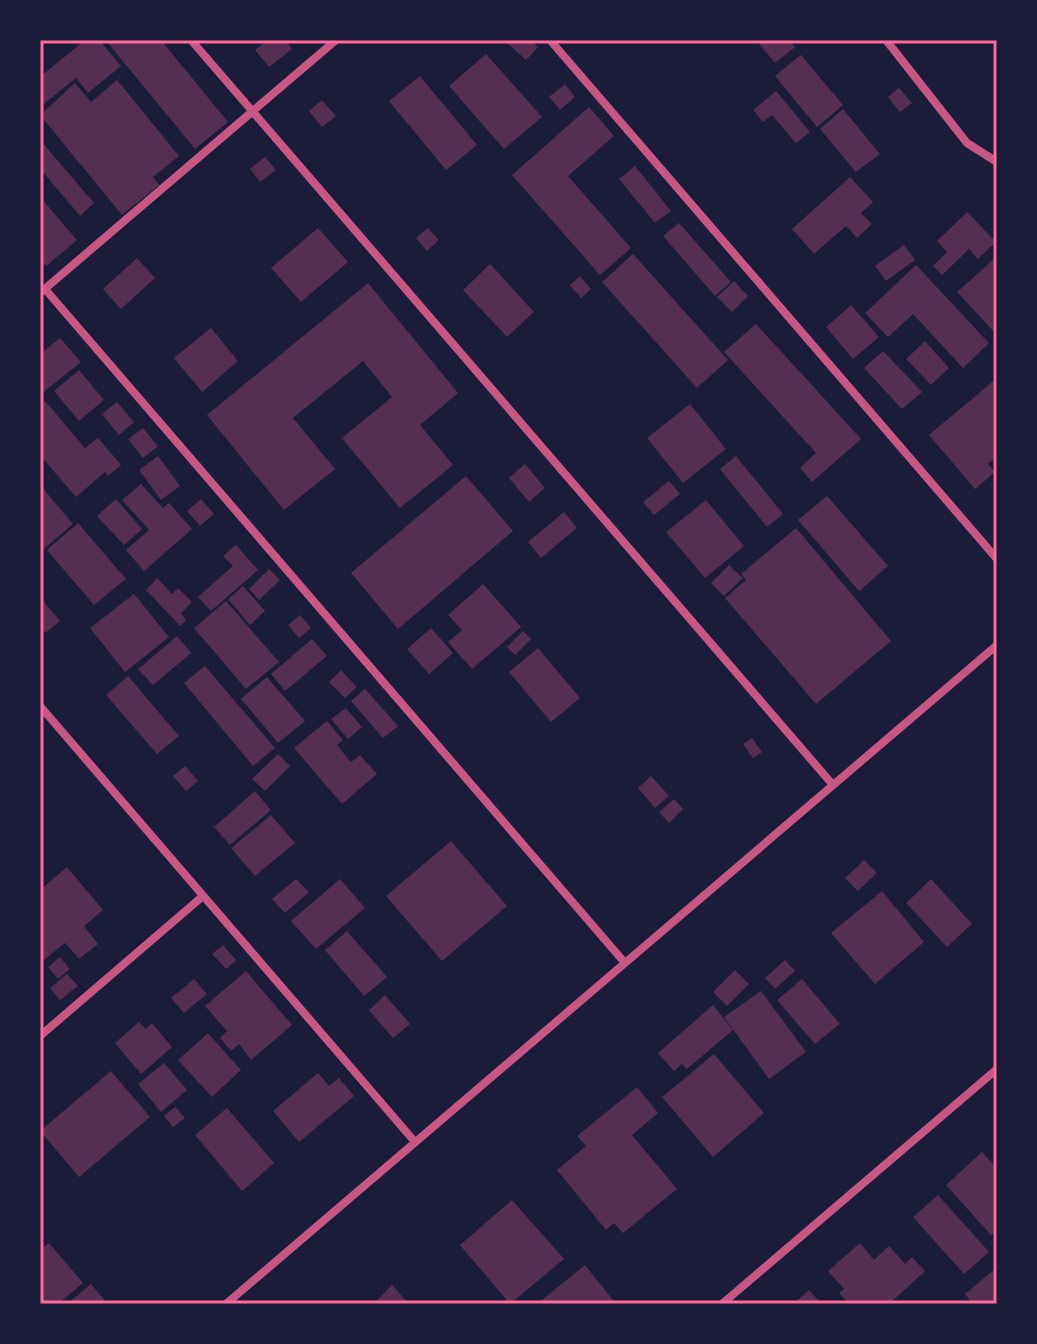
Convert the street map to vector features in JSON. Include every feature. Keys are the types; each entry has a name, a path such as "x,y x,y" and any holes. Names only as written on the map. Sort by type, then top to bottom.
{"street":[{"path":"191,40 833,785"},
{"path":"336,40 42,291 625,963"},
{"path":"550,40 997,559"},
{"path":"886,40 967,143 997,162"},
{"path":"226,1304 997,645"},
{"path":"40,706 415,1142"},
{"path":"40,1036 203,896"},
{"path":"722,1304 997,1069"}],"building":[{"path":"85,40 99,40 121,66 88,93 76,78 40,107 40,77"},
{"path":"112,40 161,40 228,122 195,149 108,43"},
{"path":"268,40 285,40 292,49 269,67 255,50"},
{"path":"504,40 531,40 538,47 526,60"},
{"path":"756,40 789,40 795,47 775,63"},
{"path":"486,54 542,117 504,149 449,86"},
{"path":"801,55 843,105 817,127 775,76"},
{"path":"420,76 477,145 446,170 389,101"},
{"path":"117,80 179,156 153,177 159,185 122,215 40,115 75,83 91,102"},
{"path":"565,84 575,97 560,110 549,97"},
{"path":"899,88 912,103 900,112 888,97"},
{"path":"776,91 810,132 796,143 772,115 763,122 753,110"},
{"path":"322,100 336,116 322,127 309,111"},
{"path":"589,107 614,136 568,176 631,248 600,275 512,175"},
{"path":"843,109 880,154 856,172 820,129"},
{"path":"40,140 94,203 80,216 43,172 40,174"},
{"path":"265,157 276,170 260,182 250,169"},
{"path":"635,166 671,211 655,223 619,179"},
{"path":"850,177 873,202 861,213 872,224 857,238 846,226 814,254 792,229"},
{"path":"40,197 77,240 46,266 40,259"},
{"path":"967,212 996,242 978,259 969,249 942,275 933,266 947,252 937,241"},
{"path":"679,223 731,282 715,296 663,236"},
{"path":"318,228 348,262 301,302 271,268"},
{"path":"428,228 439,240 427,251 416,238"},
{"path":"904,245 915,260 886,281 875,266"},
{"path":"633,254 728,360 697,388 602,282"},
{"path":"137,258 155,278 121,309 103,289"},
{"path":"995,258 997,260 997,335 957,292"},
{"path":"490,264 534,312 507,337 463,290"},
{"path":"916,265 989,343 963,368 913,314 888,337 865,313"},
{"path":"580,276 591,289 581,298 570,285"},
{"path":"734,281 748,296 732,312 717,297"},
{"path":"368,283 458,393 420,425 453,465 400,508 342,438 392,397 363,361 293,418 335,469 284,510 207,415"},
{"path":"851,305 879,337 853,359 826,327"},
{"path":"756,324 861,439 812,482 800,468 816,453 724,352"},
{"path":"211,328 238,361 202,392 174,358"},
{"path":"60,338 81,362 40,395 40,354"},
{"path":"925,341 949,368 931,385 906,359"},
{"path":"883,351 922,392 902,409 864,368"},
{"path":"79,370 104,400 79,421 54,391"},
{"path":"997,378 997,457 988,464 995,472 975,489 929,435"},
{"path":"45,401 85,448 98,438 121,465 108,476 105,472 76,497 40,455 40,405"},
{"path":"117,402 134,422 119,435 102,414"},
{"path":"690,404 726,449 683,483 647,438"},
{"path":"143,428 158,446 143,458 128,439"},
{"path":"158,456 180,486 161,500 139,470"},
{"path":"736,456 783,514 767,527 720,469"},
{"path":"525,464 545,488 529,502 509,478"},
{"path":"466,476 513,531 398,629 351,573"},
{"path":"669,481 680,494 654,515 643,502"},
{"path":"141,484 163,508 169,503 192,529 144,571 126,550 149,530 122,500"},
{"path":"40,485 73,524 40,552"},
{"path":"827,496 888,566 859,591 798,520"},
{"path":"116,499 142,529 124,545 97,516"},
{"path":"201,499 214,514 200,526 187,511"},
{"path":"706,500 744,546 705,578 666,532"},
{"path":"564,512 577,528 541,558 528,542"},
{"path":"78,523 126,579 94,605 47,550"},
{"path":"796,528 891,641 816,704 725,598 746,580 741,574"},
{"path":"236,545 258,570 211,611 198,597 233,566 223,556"},
{"path":"729,565 743,578 724,596 711,583"},
{"path":"269,569 280,580 259,600 249,589"},
{"path":"157,578 172,594 178,588 192,602 181,613 186,620 180,626 146,590"},
{"path":"483,584 521,627 472,669 448,642 462,630 448,615"},
{"path":"243,586 265,611 250,625 228,599"},
{"path":"134,594 169,637 125,672 90,628"},
{"path":"40,597 60,621 45,633 40,627"},
{"path":"226,601 279,662 246,689 194,628"},
{"path":"300,615 311,628 299,638 288,625"},
{"path":"431,628 453,653 429,674 407,649"},
{"path":"523,631 531,639 515,655 507,647"},
{"path":"177,636 191,653 153,685 138,669"},
{"path":"312,639 327,656 285,691 271,674"},
{"path":"538,648 580,698 551,722 509,672"},
{"path":"205,666 275,748 253,766 184,683"},
{"path":"341,670 357,687 345,698 329,682"},
{"path":"128,676 179,736 157,754 106,695"},
{"path":"267,677 305,721 278,743 241,699"},
{"path":"365,689 398,726 383,738 351,701"},
{"path":"346,708 362,727 348,739 331,719"},
{"path":"327,721 343,740 337,745 351,762 360,755 377,774 342,804 294,748"},
{"path":"752,738 762,752 753,758 743,744"},
{"path":"278,754 290,766 265,791 252,779"},
{"path":"185,766 198,781 186,791 173,776"},
{"path":"651,776 669,796 655,808 638,788"},
{"path":"255,791 271,810 230,845 214,827"},
{"path":"674,799 683,809 669,823 659,812"},
{"path":"271,815 295,843 255,876 231,848"},
{"path":"451,841 507,906 442,961 386,896"},
{"path":"864,860 877,873 858,891 845,878"},
{"path":"67,867 103,910 84,926 98,944 79,959 65,943 44,960 40,955 40,890"},
{"path":"296,879 309,892 285,913 272,899"},
{"path":"340,879 365,908 316,949 291,921"},
{"path":"931,879 972,924 947,947 906,903"},
{"path":"882,891 924,942 875,984 831,933"},
{"path":"347,931 387,977 364,996 325,950"},
{"path":"223,945 236,960 226,969 212,954"},
{"path":"60,957 70,969 58,979 48,967"},
{"path":"785,960 795,971 775,989 765,978"},
{"path":"735,970 749,984 727,1006 713,992"},
{"path":"246,971 292,1025 251,1060 239,1044 231,1051 220,1038 227,1031 205,1006"},
{"path":"67,974 78,986 60,1000 50,988"},
{"path":"194,979 207,994 184,1013 171,998"},
{"path":"802,979 840,1024 815,1044 777,1000"},
{"path":"761,991 806,1052 769,1079 724,1017"},
{"path":"385,995 410,1024 393,1038 369,1010"},
{"path":"713,1005 733,1030 687,1069 682,1064 674,1071 658,1053"},
{"path":"139,1022 146,1029 152,1023 172,1047 141,1074 115,1043"},
{"path":"208,1033 241,1070 212,1097 178,1060"},
{"path":"714,1054 764,1113 713,1157 662,1097"},
{"path":"164,1063 187,1090 161,1112 138,1084"},
{"path":"111,1071 150,1117 79,1177 40,1131"},
{"path":"318,1073 329,1086 339,1078 354,1096 299,1142 273,1111"},
{"path":"637,1087 658,1113 632,1135 677,1189 623,1233 614,1223 606,1230 557,1170 586,1146 577,1136"},
{"path":"175,1107 185,1118 173,1127 164,1116"},
{"path":"227,1108 274,1163 242,1191 195,1135"},
{"path":"982,1152 997,1168 997,1230 991,1235 946,1185"},
{"path":"938,1195 989,1252 964,1274 913,1217"},
{"path":"512,1200 564,1259 510,1304 460,1245"},
{"path":"49,1243 83,1283 58,1304 40,1304 40,1250"},
{"path":"860,1243 874,1260 889,1246 905,1264 912,1257 925,1271 889,1304 849,1304 839,1293 844,1289 828,1271"},
{"path":"585,1265 616,1304 537,1304"},
{"path":"994,1270 997,1304 973,1304 965,1294"},
{"path":"91,1284 108,1304 67,1304"},
{"path":"392,1285 409,1304 374,1304"},
{"path":"809,1290 822,1304 793,1304"}]}
